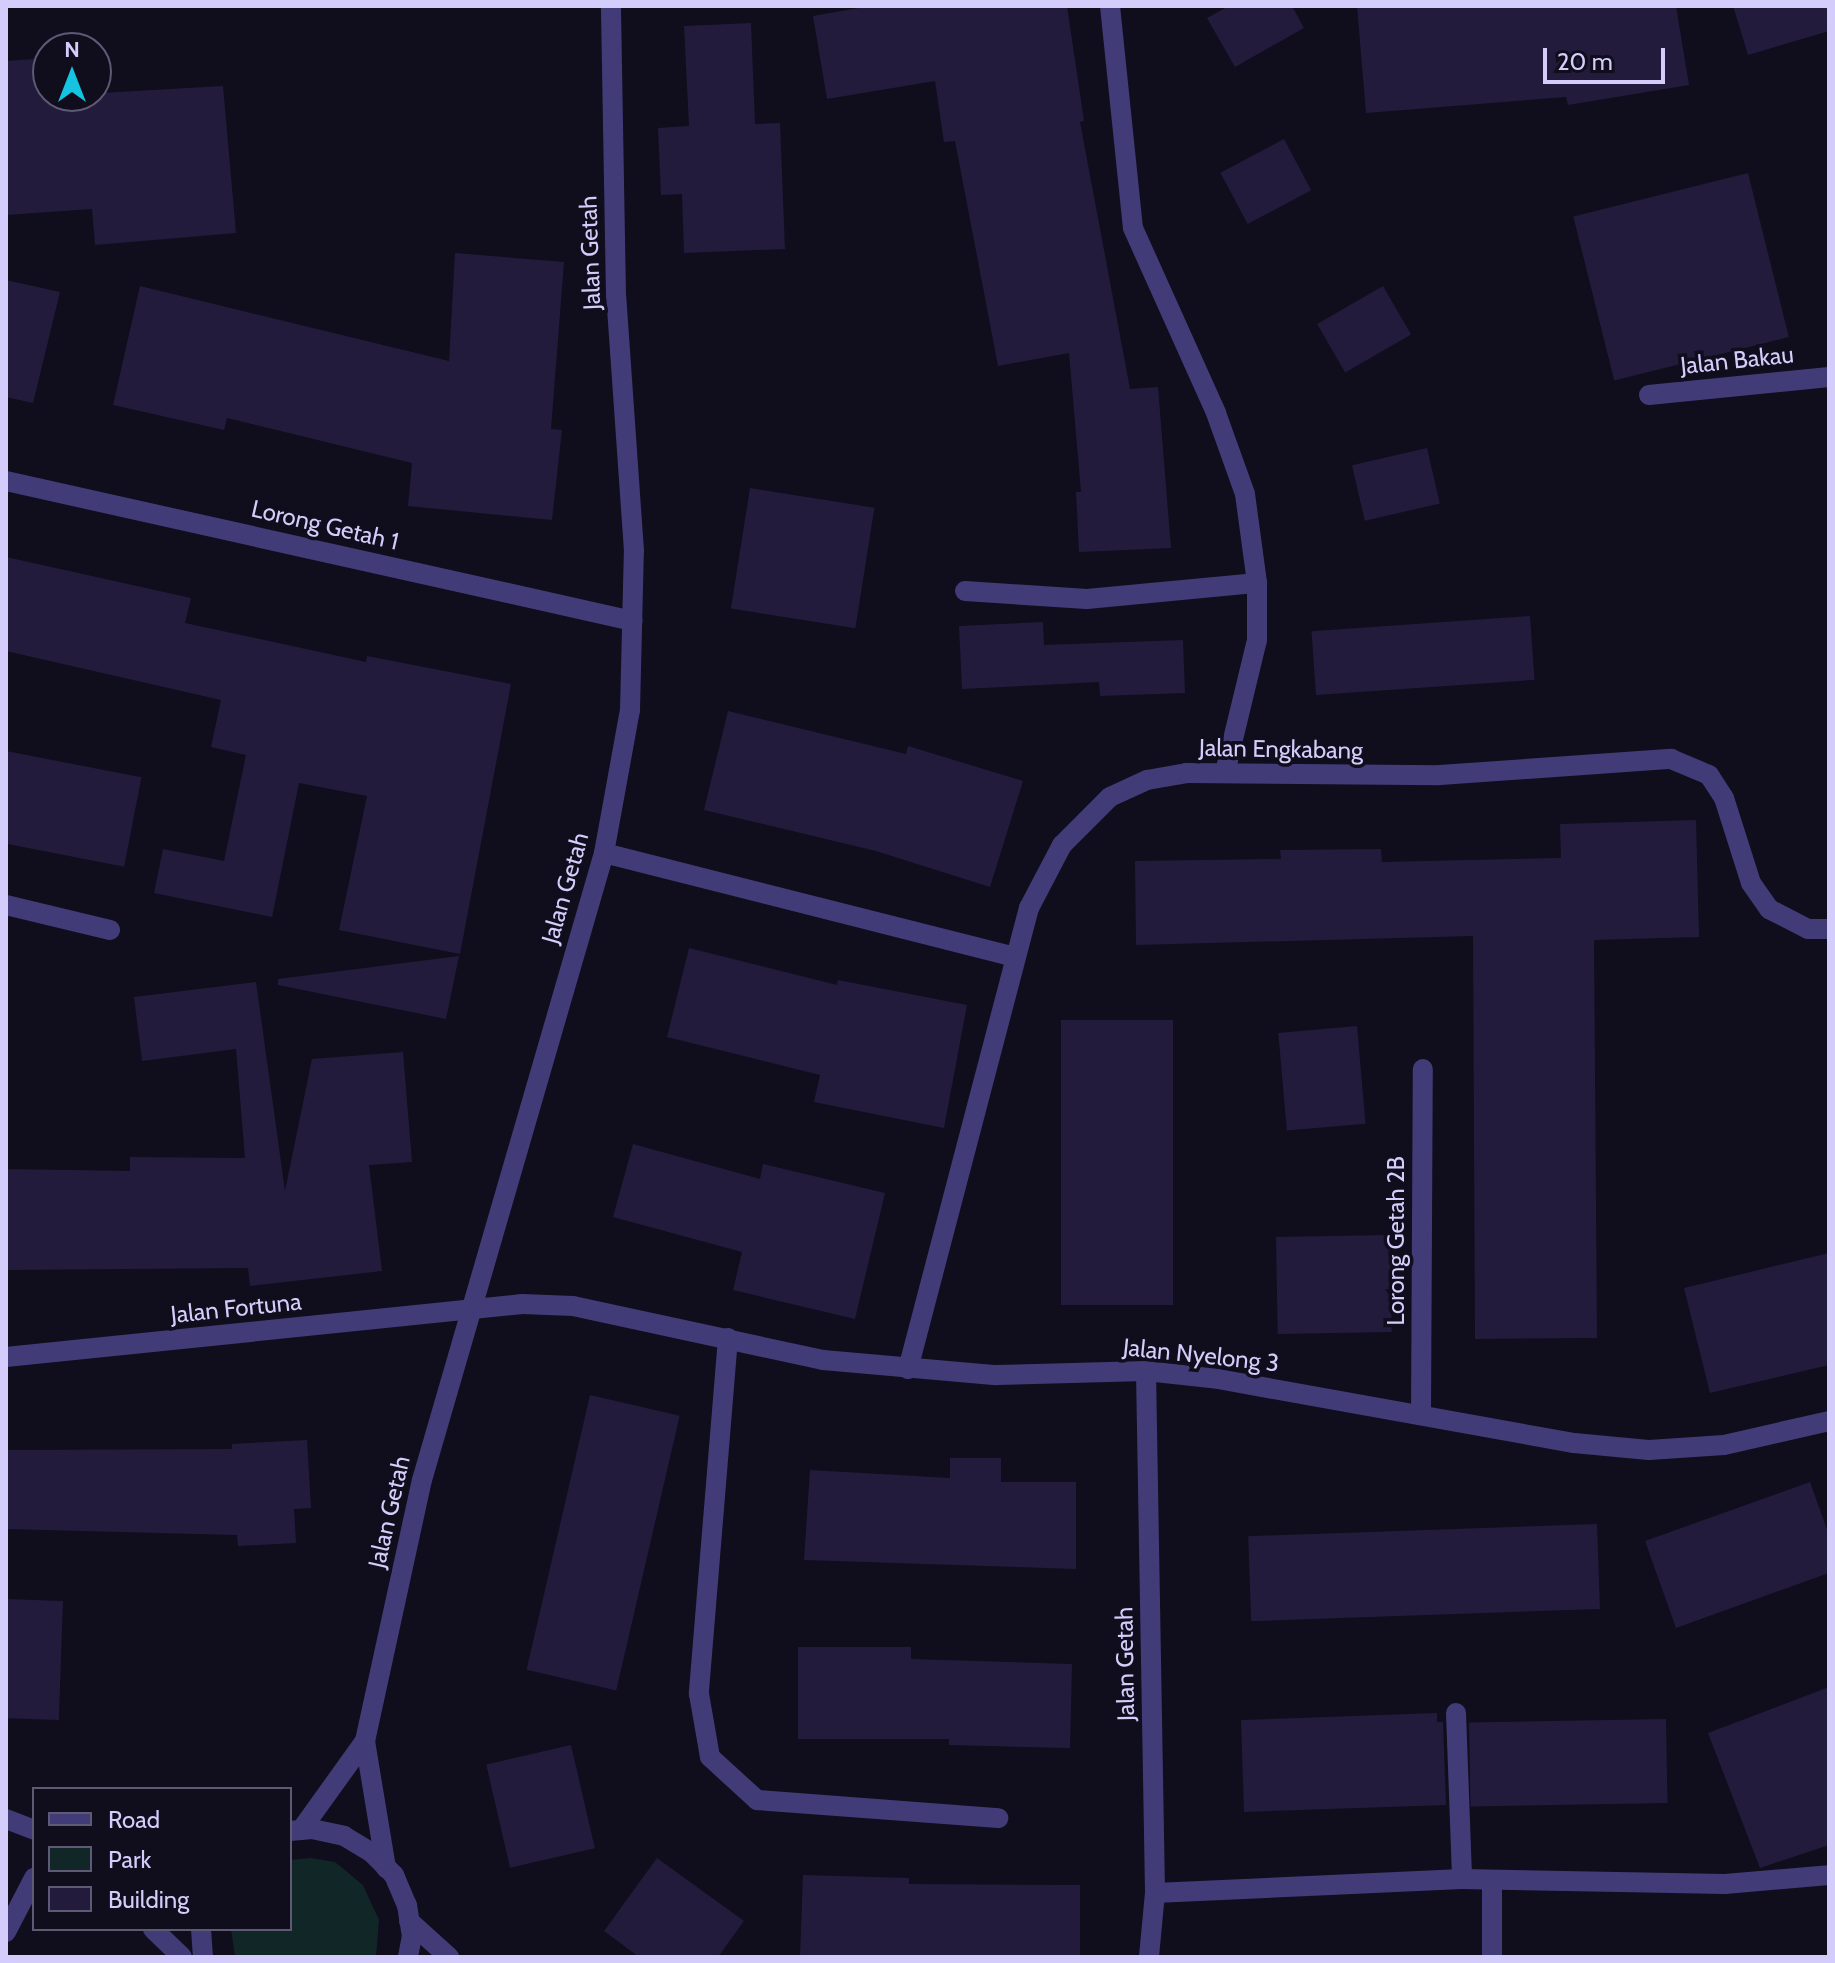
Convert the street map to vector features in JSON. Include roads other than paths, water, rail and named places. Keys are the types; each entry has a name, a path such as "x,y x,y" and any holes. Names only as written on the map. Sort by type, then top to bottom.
{"street":[{"path":"1110,6 1133,228 1216,413 1245,494 1257,583 1257,640 1225,772"},
{"name":"Jalan Getah","path":"365,1741 422,1480 604,853 630,710 633,621 608,12"},
{"name":"Jalan Bakau","path":"1649,395 1829,377"},
{"name":"Lorong Getah 1","path":"6,481 633,621"},
{"path":"965,591 1087,599 1257,583"},
{"name":"Jalan Engkabang","path":"908,1369 1029,908 1062,845 1110,797 1147,780 1225,772 1440,775 1671,759 1709,775 1724,798 1751,883 1769,909 1808,929 1829,929"},
{"path":"604,853 1014,957"},
{"path":"6,905 110,930"},
{"name":"Lorong Getah 2B","path":"1421,1413 1423,1069"},
{"name":"Jalan Nyelong 3","path":"470,1311 522,1304 573,1306 823,1360 908,1369 996,1375 1146,1371 1421,1413 1574,1443 1649,1450 1724,1445 1829,1421"},
{"name":"Jalan Fortuna","path":"6,1357 470,1311"},
{"path":"728,1338 699,1694 710,1757 757,1800 998,1818"},
{"name":"Jalan Getah","path":"1146,1371 1155,1893 1149,1957"},
{"path":"1456,1713 1462,1879"},
{"path":"296,1831 365,1741"},
{"path":"365,1741 386,1868 407,1905 408,1957"},
{"path":"6,1819 32,1829"},
{"path":"296,1831 344,1836 386,1868"},
{"path":"1155,1893 1462,1879 1725,1884 1829,1875"},
{"path":"1492,1880 1492,1957"},
{"path":"6,1932 32,1882"},
{"path":"409,1921 449,1957"},
{"path":"155,1931 182,1957"},
{"path":"201,1931 203,1957"}]}
